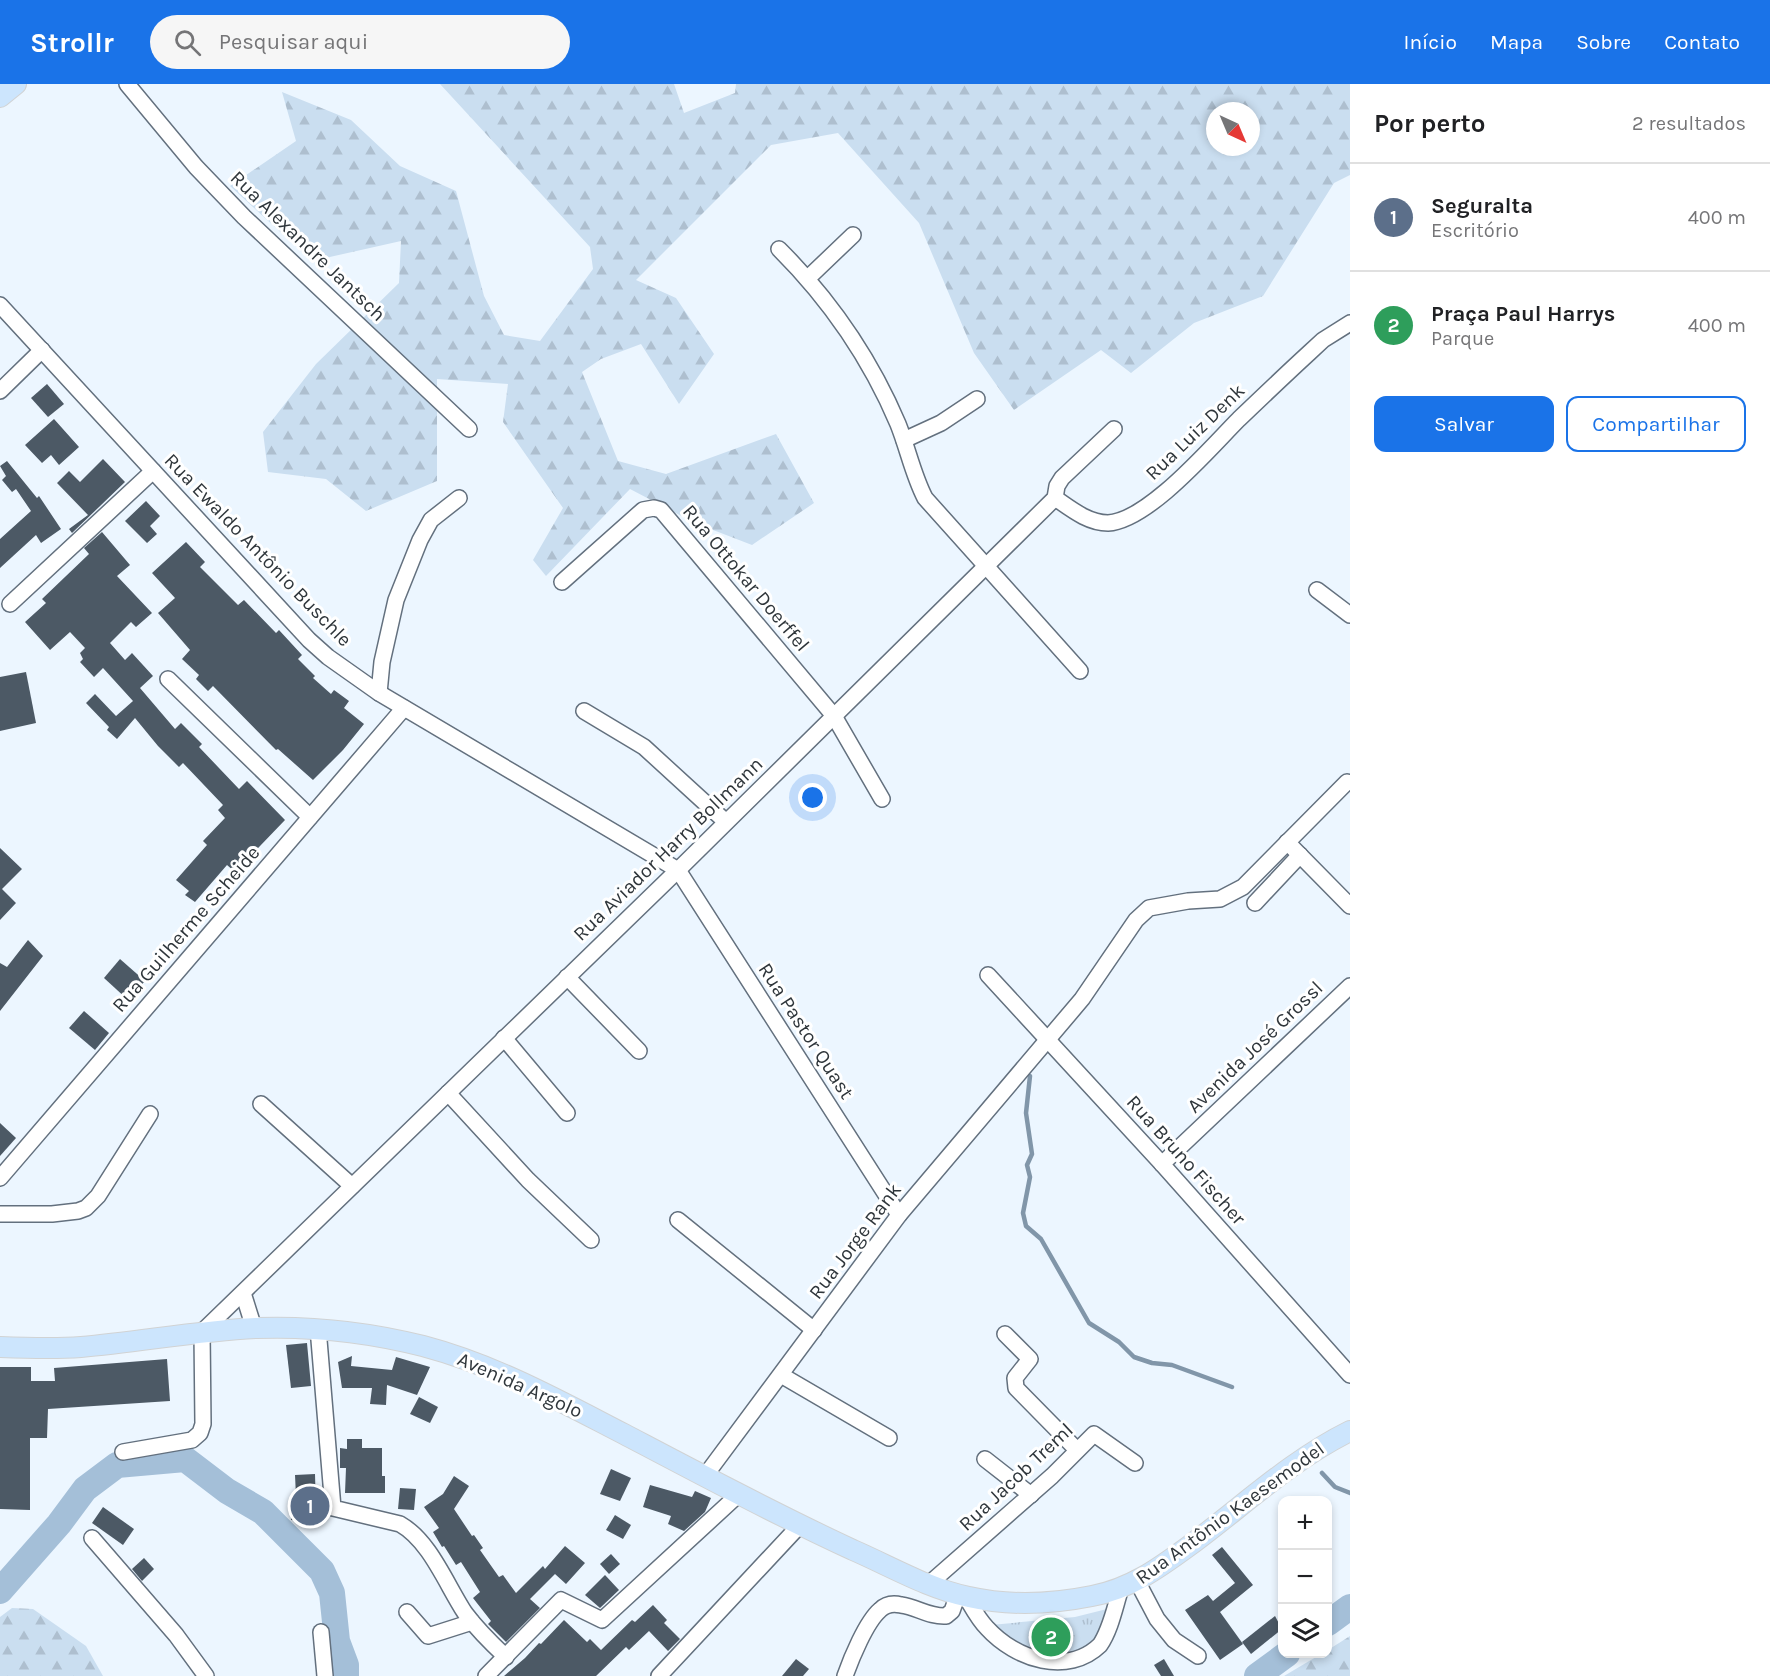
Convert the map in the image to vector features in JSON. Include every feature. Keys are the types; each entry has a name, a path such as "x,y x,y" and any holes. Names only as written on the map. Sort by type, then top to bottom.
{"main road":[{"path":"0,96 16,84"},
{"name":"Avenida Argolo","path":"0,1347 80,1347 254,1328 318,1328 392,1339 489,1367 548,1394 800,1526 929,1584 962,1596"},
{"name":"Rua Antônio Kaesemodel","path":"962,1596 1023,1604 1096,1596 1129,1585 1197,1540 1304,1458 1327,1442 1350,1431"}],"street":[{"name":"Rua Alexandre Jantsch","path":"127,84 196,167 244,217 469,429"},
{"path":"808,278 853,235"},
{"path":"779,249 808,278 864,356 890,406 904,440 914,474 926,498 1080,671"},
{"name":"Rua Ewaldo Antônio Buschle","path":"0,305 309,640 328,657 379,693 678,870"},
{"name":"Rua Luiz Denk","path":"1055,498 1078,514 1098,522 1109,523 1139,511 1181,477 1323,340 1350,323"},
{"path":"0,391 42,350"},
{"path":"904,440 941,423 977,399"},
{"name":"Rua Aviador Harry Bollmann","path":"202,1332 678,870 1055,498 1057,486 1062,478 1114,429"},
{"path":"10,604 153,471"},
{"path":"379,693 382,662 396,600 420,540 431,520 459,498"},
{"name":"Rua Ottokar Doerffel","path":"562,582 643,510 654,508 661,510 834,716 882,799"},
{"path":"1317,590 1350,614"},
{"path":"168,679 310,817"},
{"name":"Rua Guilherme Scheide","path":"0,1178 404,708"},
{"path":"584,711 644,747 726,822"},
{"name":"Rua Jorge Rank","path":"705,1476 899,1215 1082,999 1136,920 1149,908 1188,901 1220,899 1243,887 1347,782"},
{"path":"1287,842 1350,906"},
{"path":"1255,903 1300,855"},
{"name":"Rua Pastor Quast","path":"678,870 899,1215"},
{"name":"Rua Bruno Fischer","path":"988,975 1162,1164 1350,1375"},
{"path":"567,977 639,1051"},
{"name":"Avenida José Grossl","path":"1162,1164 1350,986"},
{"path":"504,1038 567,1113"},
{"path":"448,1093 528,1180 591,1240"},
{"path":"261,1104 352,1186"},
{"path":"0,1214 52,1214 86,1208 98,1196 150,1114"},
{"path":"678,1220 814,1330"},
{"path":"243,1293 254,1328"},
{"path":"318,1328 333,1508 400,1524 410,1529 423,1545 472,1622 506,1657"},
{"path":"123,1452 192,1440 200,1433 203,1424 202,1332"},
{"path":"1005,1334 1030,1359 1015,1378 1016,1388 1077,1450"},
{"path":"781,1375 889,1438"},
{"name":"Rua Jacob Treml","path":"929,1584 1031,1495 1094,1434 1135,1464"},
{"path":"985,1459 1031,1495"},
{"path":"486,1676 561,1600 602,1620 739,1494"},
{"path":"659,1676 800,1526"},
{"path":"92,1538 176,1635 206,1676"},
{"path":"844,1676 870,1622 880,1610 890,1604 903,1605 927,1614 946,1616 962,1596 986,1627 1006,1645 1030,1661 1044,1667 1066,1669 1076,1666 1100,1645 1129,1585 1174,1640 1198,1656"},
{"path":"407,1612 428,1636 472,1622"},
{"path":"321,1632 325,1676"}],"green space":[{"path":"440,84 674,84 684,113 735,93 736,84 1350,84 1350,175 1334,183 1263,296 1194,323 1131,373 1101,350 1014,410 974,353 919,223 838,133 771,145 636,280 676,298 714,354 679,404 641,344 601,359 582,372 618,461 666,474 776,434 814,503 752,545 695,523 630,489 546,576 533,560 563,508 503,422 508,384 437,379 437,481 366,511 326,479 268,472 263,432 316,364 399,283 401,241 312,261 230,186 296,141 282,92 351,120 400,166 456,191 484,296 504,335 540,341 593,269 590,247"},
{"path":"12,1608 33,1609 86,1646 103,1676 0,1676 0,1617"},
{"path":"1107,1609 1097,1638 1088,1650 1075,1660 1032,1655 991,1625 1075,1617"},
{"path":"1350,1636 1350,1676 1284,1676 1314,1658 1332,1658 1332,1647"}],"building":[{"path":"47,384 64,404 48,417 31,398"},
{"path":"54,419 79,447 59,465 51,455 42,463 25,445"},
{"path":"103,459 125,482 72,533 69,529 88,515 57,483 69,471 80,482"},
{"path":"7,461 37,498 39,496 61,529 41,543 36,535 0,568 0,539 31,511 16,489 12,492 2,480 6,476 0,466"},
{"path":"146,501 160,516 150,526 157,534 147,543 125,521"},
{"path":"102,532 130,565 117,576 152,613 136,627 131,622 110,643 125,660 132,653 153,676 140,688 175,729 181,723 202,744 199,747 239,789 247,781 285,820 235,872 227,865 195,902 185,895 189,891 176,880 207,845 203,841 225,818 218,810 223,805 183,763 179,767 135,718 117,739 107,730 109,727 86,703 95,694 116,716 133,701 103,668 94,677 80,662 83,659 80,653 85,648 70,632 50,650 25,622 46,603 42,599 89,554 84,548"},
{"path":"186,542 205,562 200,567 238,605 244,600 276,633 279,630 302,655 298,659 315,676 313,678 331,694 334,690 349,701 344,708 364,724 343,750 313,780 278,749 276,750 213,686 208,691 196,679 199,675 182,659 190,650 158,613 175,598 152,573"},
{"path":"26,672 36,723 0,731 0,677"},
{"path":"0,848 22,869 2,889 16,903 0,920"},
{"path":"28,940 43,956 0,1011 0,963 7,967"},
{"path":"120,959 145,981 128,1000 104,978"},
{"path":"84,1011 109,1033 95,1050 69,1028"},
{"path":"0,1123 16,1138 0,1156"},
{"path":"307,1343 311,1386 291,1388 286,1345"},
{"path":"352,1356 351,1366 392,1370 396,1357 430,1367 417,1395 387,1385 386,1405 370,1404 372,1388 342,1388 338,1362"},
{"path":"167,1359 170,1401 48,1409 47,1438 30,1438 30,1510 0,1509 0,1367 31,1367 31,1381 55,1381 54,1368"},
{"path":"419,1397 438,1407 430,1423 410,1414"},
{"path":"347,1439 362,1439 362,1448 382,1448 382,1476 385,1476 385,1493 345,1493 346,1468 340,1468 340,1448 347,1449"},
{"path":"611,1469 631,1478 620,1501 600,1494"},
{"path":"315,1474 316,1511 310,1511 310,1519 291,1520 291,1496 296,1496 295,1475"},
{"path":"454,1476 469,1486 454,1509 483,1548 480,1550 499,1577 503,1575 516,1593 543,1566 545,1569 565,1546 585,1563 566,1584 555,1574 530,1599 540,1608 506,1642 488,1624 491,1621 473,1598 480,1592 461,1562 456,1565 444,1546 442,1547 433,1532 439,1528 424,1507 443,1494"},
{"path":"650,1485 692,1497 695,1491 711,1498 705,1512 684,1531 668,1524 671,1516 643,1507"},
{"path":"400,1488 416,1489 414,1510 398,1509"},
{"path":"103,1507 134,1529 123,1545 92,1523"},
{"path":"615,1515 631,1525 623,1539 606,1530"},
{"path":"1222,1547 1253,1585 1220,1612 1243,1644 1220,1660 1185,1610 1208,1595 1213,1601 1235,1583 1212,1555"},
{"path":"611,1554 620,1564 609,1574 600,1564"},
{"path":"144,1558 154,1569 142,1581 132,1569"},
{"path":"605,1575 619,1590 600,1608 585,1595"},
{"path":"653,1605 667,1620 664,1623 680,1639 668,1651 649,1631 629,1650 626,1647 596,1676 504,1676 539,1643 541,1644 564,1620 587,1642 590,1639 601,1650 632,1620 635,1622"},
{"path":"1275,1616 1278,1622 1278,1632 1251,1654 1242,1642"},
{"path":"796,1659 809,1669 803,1676 782,1676"},
{"path":"1164,1659 1174,1676 1161,1676 1154,1665"}],"waterway":[{"path":"1030,1076 1026,1113 1032,1154 1027,1165 1030,1177 1023,1213 1026,1226 1041,1239 1089,1323 1119,1342 1134,1357 1152,1363 1172,1365 1232,1387"},
{"path":"0,1591 59,1524 85,1489 117,1465 185,1459 227,1491 263,1512 322,1571 332,1593 337,1641 346,1665 346,1676"},
{"path":"1322,1473 1335,1487 1350,1493"},
{"path":"1332,1620 1350,1607"},
{"path":"1257,1676 1282,1658"}],"place":[{"name":"Seguralta","path":"310,1506"},
{"name":"Praça Paul Harrys","path":"1051,1637"}]}
